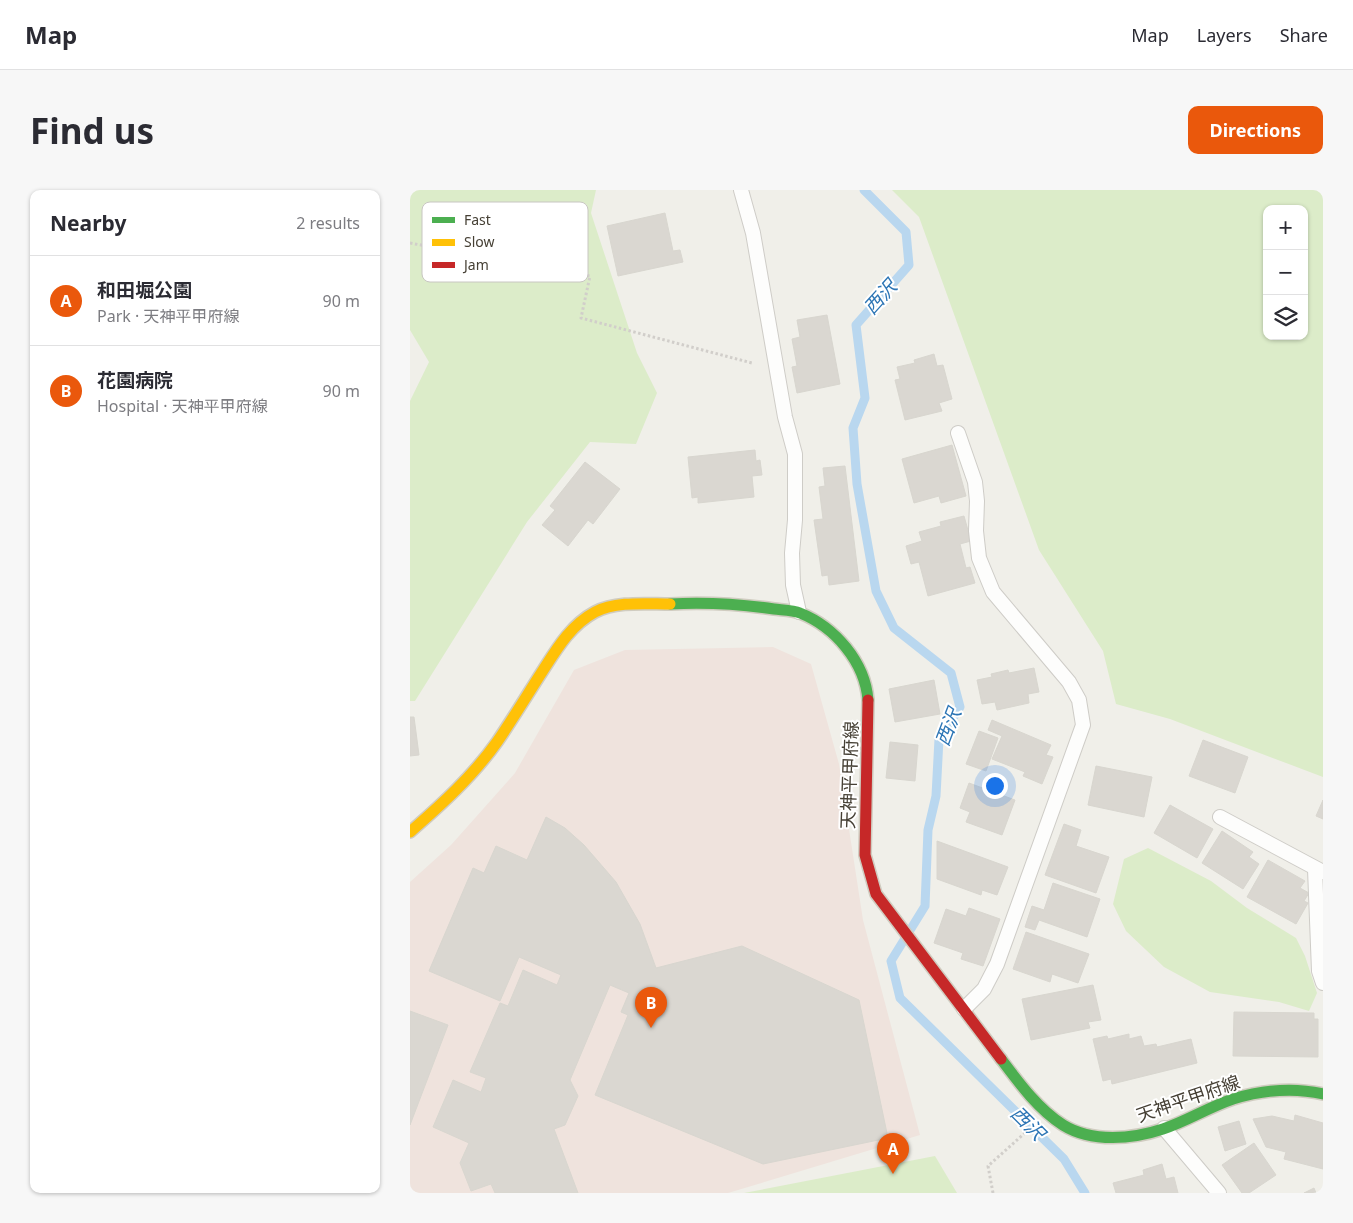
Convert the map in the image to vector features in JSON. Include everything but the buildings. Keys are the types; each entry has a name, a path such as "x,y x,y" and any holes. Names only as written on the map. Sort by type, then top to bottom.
{"main road":[{"name":"天神平甲府線","path":"410,832 430,815 474,770 496,743 557,649 573,628 595,612 622,605 687,603 752,606 799,612 826,628 848,649 860,670 867,691 865,854 876,894 1020,1084 1046,1113 1070,1129 1097,1137 1120,1137 1164,1128 1234,1099 1257,1093 1297,1090 1323,1094"}],"lane":[{"path":"741,190 753,233 785,418 795,454 796,520 792,569 793,585 799,612"},
{"path":"958,433 975,482 977,501 976,531 979,558 993,592 1069,682 1079,700 1084,726 997,964 984,989 964,1009"},
{"path":"1220,817 1319,870 1319,971 1323,983"},
{"path":"1164,1128 1219,1193"}],"path":[{"path":"588,276 590,276 582,318 776,369"},
{"path":"993,1193 988,1166 1016,1141"}],"shaded area":[{"path":"773,647 811,664 839,764 863,920 920,1135 728,1193 410,1193 410,882 451,845 515,773 574,670 625,650"}],"green space":[{"path":"410,190 596,190 591,213 637,353 657,393 636,444 590,442 527,522 415,701 410,701 410,401 429,362 410,330"},
{"path":"892,190 1323,190 1323,777 1170,719 1116,704 1103,651 1039,550 919,217"},
{"path":"1148,848 1211,881 1247,908 1296,938 1305,956 1317,993 1309,1011 1279,1002 1210,992 1164,967 1126,931 1113,904 1124,859"},
{"path":"935,1156 957,1193 744,1193"}],"waterway":[{"name":"西沢","path":"864,190 906,232 909,265 856,325 865,398 853,428 857,484 876,591 894,628 951,673 960,707 939,739 936,796 928,830 925,906 891,961 900,998 1064,1159 1085,1193"}],"traffic: fast":[{"path":"670,604 709,603 748,606 794,611 813,619 836,637 854,659 866,686 868,700"},
{"path":"1001,1059 1029,1095 1054,1119 1074,1131 1099,1137 1126,1137 1151,1132 1172,1126 1224,1102 1256,1093 1289,1090 1323,1094"}],"traffic: slow":[{"path":"410,832 456,790 488,755 570,632 586,618 603,608 631,604 670,604"}],"traffic: jam":[{"path":"868,700 865,855 876,894 1001,1059"}],"place":[{"name":"花園病院","path":"651,1028"},
{"name":"和田堀公園","path":"893,1174"}]}
